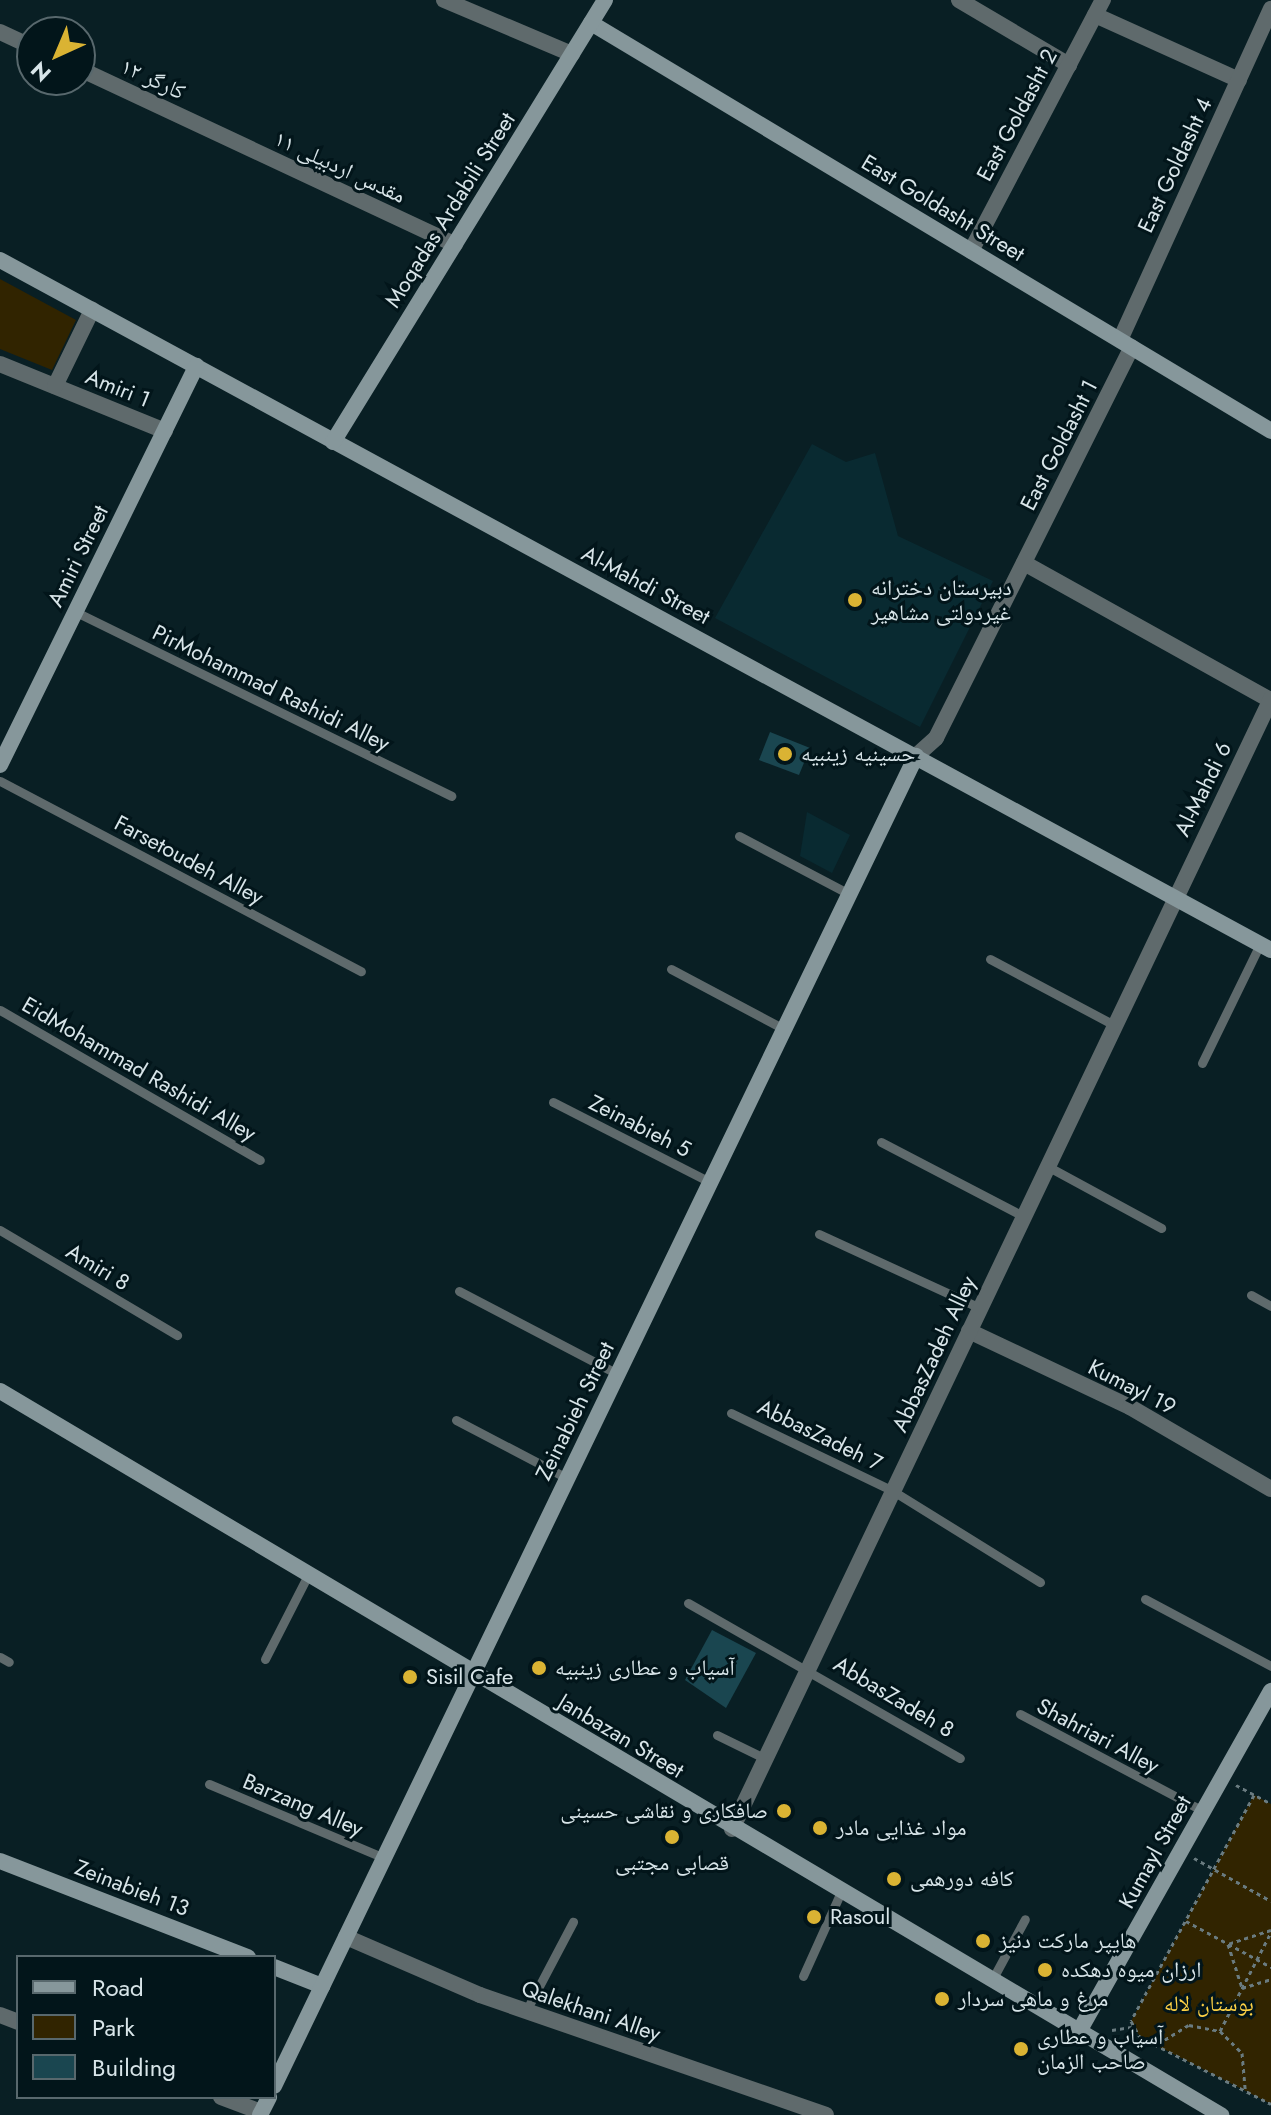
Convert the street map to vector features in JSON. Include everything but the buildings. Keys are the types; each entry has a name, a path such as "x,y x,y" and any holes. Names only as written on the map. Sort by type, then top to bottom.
{"street":[{"path":"444,0 572,54"},
{"name":"Moqadas Ardabili Street","path":"333,442 605,0"},
{"path":"959,0 1069,65"},
{"path":"1099,8 1239,80"},
{"name":"East Goldasht 2","path":"971,251 1099,8"},
{"name":"East Goldasht 4","path":"1126,344 1271,9"},
{"name":"East Goldasht Street","path":"591,23 1271,431"},
{"name":"کارگر ۱۲","path":"96,77 207,129"},
{"name":"مقدس اردبیلی ۱۱","path":"207,129 455,245"},
{"name":"Al-Mahdi Street","path":"0,260 1265,947"},
{"path":"55,386 92,310"},
{"name":"East Goldasht 1","path":"916,756 936,738 1024,563 1126,344"},
{"name":"Amiri 1","path":"0,364 165,431"},
{"name":"Amiri Street","path":"0,765 196,366"},
{"path":"1024,563 1271,699"},
{"name":"Al-Mahdi 6","path":"1175,897 1271,699"},
{"name":"Zeinabieh Street","path":"276,2082 916,756"},
{"name":"AbbasZadeh Alley","path":"732,1829 1175,897"},
{"name":"Kumayl 19","path":"969,1331 1130,1407 1271,1489"},
{"name":"Janbazan Street","path":"0,1391 1077,2035 1221,2115"},
{"name":"Kumayl Street","path":"1077,2035 1271,1692"},
{"name":"Zeinabieh 13","path":"0,1861 243,1955"},
{"name":"Qalekhani Alley","path":"346,1937 526,2011 826,2115"},
{"path":"276,1968 322,1986"},
{"path":"229,2099 263,2108"}],"lane":[{"name":"PirMohammad Rashidi Alley","path":"76,612 451,796"},
{"name":"Farsetoudeh Alley","path":"0,781 361,971"},
{"path":"739,836 849,894"},
{"path":"1202,1063 1265,947"},
{"path":"990,959 1114,1025"},
{"path":"671,969 784,1029"},
{"name":"EidMohammad Rashidi Alley","path":"0,1010 260,1160"},
{"name":"Zeinabieh 5","path":"553,1102 710,1182"},
{"path":"881,1142 1023,1216"},
{"path":"1047,1166 1161,1228"},
{"name":"Amiri 8","path":"0,1230 177,1335"},
{"path":"819,1234 980,1308"},
{"path":"459,1291 618,1374"},
{"path":"1251,1295 1271,1306"},
{"name":"AbbasZadeh 7","path":"731,1413 893,1491 1040,1582"},
{"path":"456,1420 567,1478"},
{"path":"265,1659 308,1575"},
{"path":"1145,1599 1271,1666"},
{"name":"AbbasZadeh 8","path":"688,1603 809,1668 960,1758"},
{"name":"Shahriari Alley","path":"1020,1714 1203,1811"},
{"path":"717,1735 766,1759"},
{"name":"Barzang Alley","path":"209,1784 384,1858"},
{"path":"803,1976 840,1894"},
{"path":"990,1983 1025,1919"},
{"path":"526,2011 573,1922"}],"path":[{"path":"1271,1804 1254,1795 1131,2021 1135,2033 1271,2104"},
{"path":"1213,1869 1271,1901"},
{"path":"1185,1920 1271,1967"},
{"path":"1228,1944 1271,1931"},
{"path":"1220,2031 1271,1931"},
{"path":"1228,1944 1242,1988"},
{"path":"1242,1988 1271,1979"},
{"path":"1157,2046 1189,2025 1220,2031 1242,2053 1245,2091"}],"shaded area":[{"name":"دبیرستان دخترانه غیردولتی مشاهیر","path":"812,444 846,462 875,453 898,536 993,581 920,727 715,618"},
{"path":"807,812 850,835 832,873 800,856"}],"green space":[{"path":"0,279 76,320 52,370 0,349"},
{"name":"بوستان لاله","path":"1254,1795 1271,1804 1271,2104 1140,2037 1131,2021"}],"place":[{"name":"دبیرستان دخترانه غیردولتی مشاهیر","path":"855,600"},
{"name":"حسینیه زینبیه","path":"785,754"},
{"name":"آسیاب و عطاری زینبیه","path":"539,1668"},
{"name":"Sisil Cafe","path":"410,1677"},
{"name":"صافکاری و نقاشی حسینی","path":"784,1811"},
{"name":"مواد غذایی مادر","path":"820,1828"},
{"name":"قصابی مجتبی","path":"672,1837"},
{"name":"کافه دورهمی","path":"894,1879"},
{"name":"Rasoul","path":"814,1917"},
{"name":"هایپر مارکت دنیز","path":"983,1941"},
{"name":"ارزان میوه دهکده","path":"1045,1970"},
{"name":"مرغ و ماهی سردار","path":"942,1999"},
{"name":"آسیاب و عطاری صاحب الزمان","path":"1021,2049"}]}
